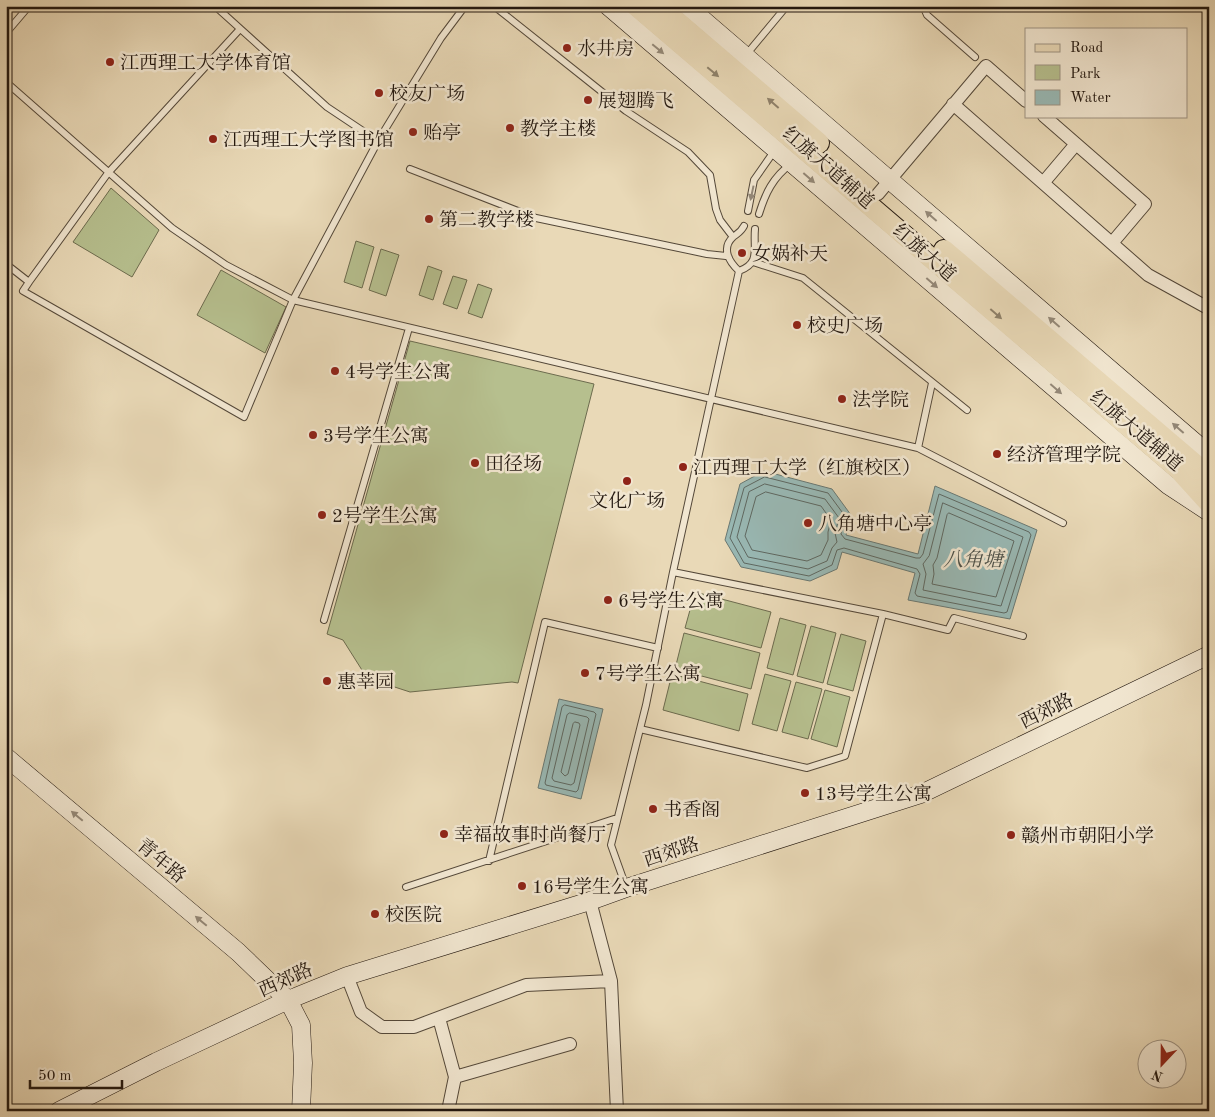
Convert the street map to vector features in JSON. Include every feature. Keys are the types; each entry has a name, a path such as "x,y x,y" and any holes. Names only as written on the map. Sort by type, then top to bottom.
{"main road":[{"name":"红旗大道","path":"636,6 1180,471 1209,503"},
{"name":"红旗大道","path":"659,6 739,63 787,136"},
{"name":"红旗大道","path":"804,150 884,187 1209,476"}],"street":[{"name":"红旗大道辅道","path":"608,6 787,136"},
{"name":"红旗大道辅道","path":"687,6 739,63 884,187 1198,445 1209,464"},
{"path":"884,187 986,66 1025,100"},
{"path":"953,104 1148,275 1208,308"},
{"path":"1046,118 1145,204 1112,243"},
{"path":"1043,183 1076,144"},
{"name":"红旗大道辅道","path":"804,150 1168,485 1209,512"},
{"name":"西郊路","path":"59,1111 156,1062 288,1000 346,976 590,901 921,794 1209,656"},
{"name":"青年路","path":"6,757 238,952 288,1000 301,1025 303,1062 301,1111"},
{"path":"590,901 611,981 617,1111"},
{"path":"346,976 360,1012 382,1027 414,1027 526,985 611,981"},
{"path":"439,1018 456,1077 448,1111"},
{"path":"456,1077 570,1044"}],"lane":[{"path":"6,33 29,6"},
{"path":"216,6 327,107 378,141"},
{"path":"240,29 108,173 23,291 244,417 293,300 378,141 437,45 465,6"},
{"path":"494,6 626,111 688,152 710,175 716,209 720,220 733,238"},
{"path":"923,6 927,15 975,56"},
{"path":"739,63 785,8"},
{"path":"6,82 172,228 226,265 293,300 918,448 1063,523"},
{"path":"748,211 754,180 787,136"},
{"path":"759,214 765,194 774,180 804,150"},
{"path":"410,169 536,218 707,254 726,256"},
{"path":"739,271 726,256 729,242 741,232 744,226"},
{"path":"739,271 749,268 753,262 755,229"},
{"path":"753,262 803,278 967,410"},
{"path":"6,264 29,282"},
{"path":"626,888 611,845 616,818 640,729 739,271"},
{"path":"324,620 408,328"},
{"path":"918,448 932,383"},
{"path":"673,572 883,614 948,630 954,618 1023,636"},
{"path":"640,729 807,768 845,756 883,614"},
{"path":"489,860 545,622 658,648"},
{"path":"406,887 616,818"}],"green space":[{"path":"111,188 159,230 132,277 73,242"},
{"path":"356,241 374,247 362,288 344,282"},
{"path":"381,249 399,255 386,296 369,290"},
{"path":"428,266 442,271 433,300 419,295"},
{"path":"221,270 286,307 265,353 197,315"},
{"path":"453,276 467,280 457,309 443,304"},
{"path":"478,284 492,289 482,318 468,313"},
{"name":"田径场","path":"410,341 594,384 518,683 410,692 367,678 343,640 327,634"},
{"path":"695,592 771,612 761,648 685,628"},
{"path":"780,618 806,625 793,675 767,668"},
{"path":"811,626 836,633 823,683 797,676"},
{"path":"684,633 760,653 751,689 675,669"},
{"path":"841,634 866,641 853,691 827,684"},
{"path":"672,674 748,694 739,731 663,710"},
{"path":"765,674 791,681 777,731 752,724"},
{"path":"796,682 822,689 808,739 782,732"},
{"path":"825,690 850,697 837,747 811,739"}],"water":[{"name":"八角塘","path":"764,471 832,489 851,515 846,535 918,554 935,486 1037,530 1010,619 908,600 915,573 842,552 837,569 810,581 741,567 725,540 740,484"},
{"path":"559,699 603,709 581,799 538,788"}],"place":[{"name":"水井房","path":"567,48"},
{"name":"江西理工大学体育馆","path":"110,62"},
{"name":"校友广场","path":"379,93"},
{"name":"展翅腾飞","path":"588,100"},
{"name":"教学主楼","path":"510,128"},
{"name":"贻亭","path":"413,132"},
{"name":"江西理工大学图书馆","path":"213,139"},
{"name":"第二教学楼","path":"429,219"},
{"name":"女娲补天","path":"742,253"},
{"name":"校史广场","path":"797,325"},
{"name":"4号学生公寓","path":"335,371"},
{"name":"法学院","path":"842,399"},
{"name":"3号学生公寓","path":"313,435"},
{"name":"经济管理学院","path":"997,454"},
{"name":"田径场","path":"475,463"},
{"name":"江西理工大学（红旗校区）","path":"683,467"},
{"name":"文化广场","path":"627,481"},
{"name":"2号学生公寓","path":"322,515"},
{"name":"八角塘中心亭","path":"808,523"},
{"name":"6号学生公寓","path":"608,600"},
{"name":"7号学生公寓","path":"585,673"},
{"name":"惠莘园","path":"327,681"},
{"name":"13号学生公寓","path":"805,793"},
{"name":"书香阁","path":"653,809"},
{"name":"幸福故事时尚餐厅","path":"444,834"},
{"name":"赣州市朝阳小学","path":"1011,835"},
{"name":"16号学生公寓","path":"522,886"},
{"name":"校医院","path":"375,914"}]}
